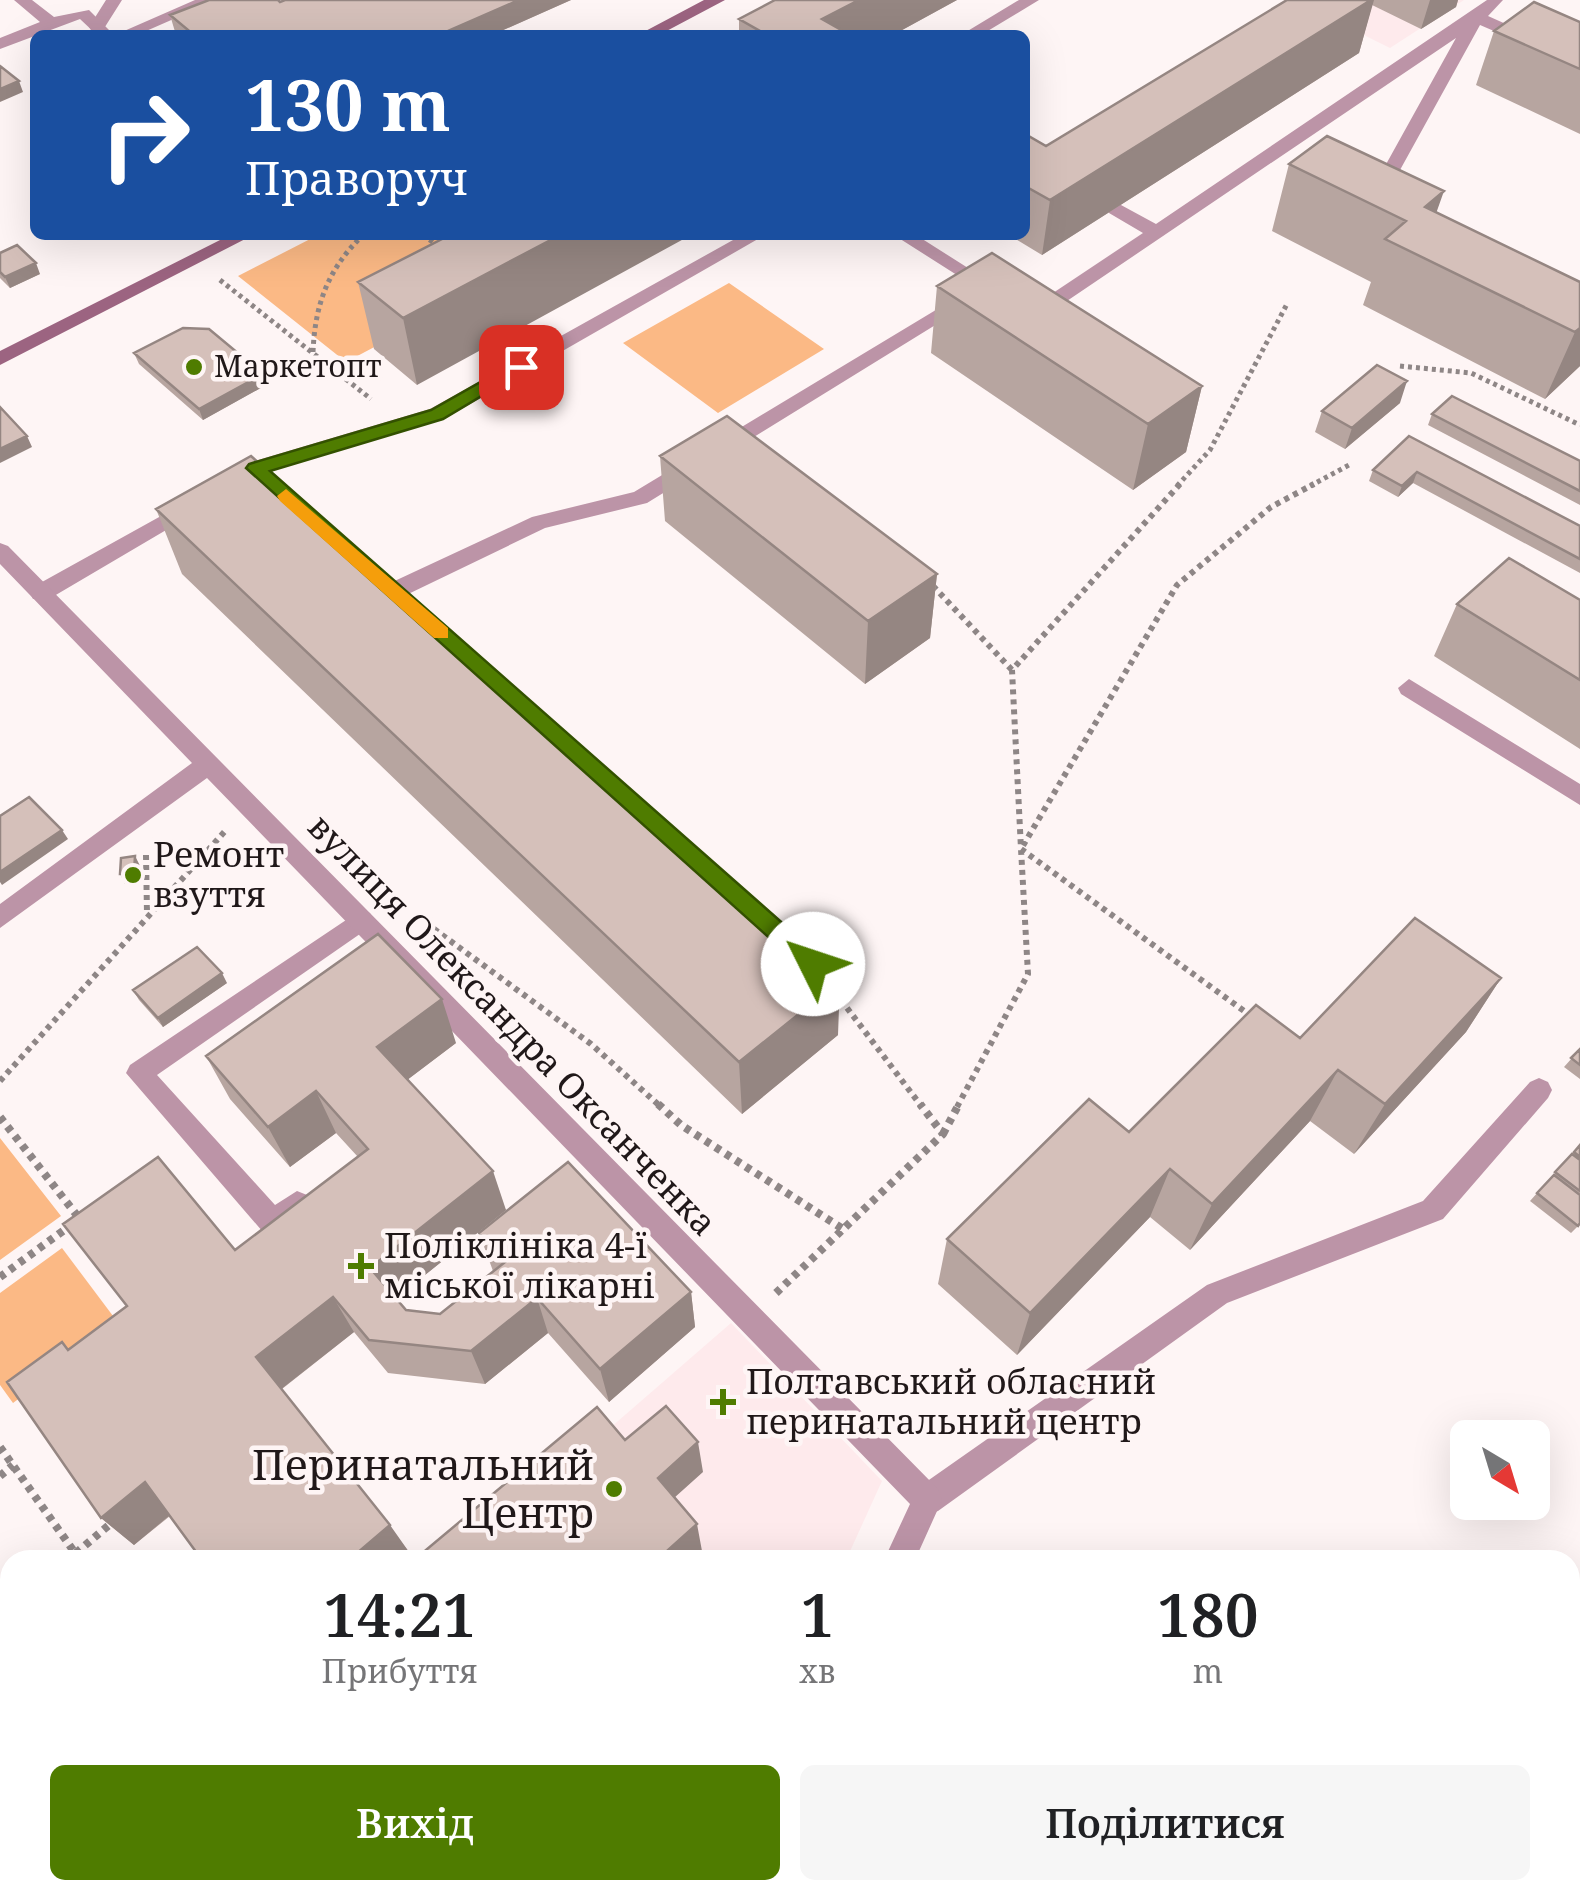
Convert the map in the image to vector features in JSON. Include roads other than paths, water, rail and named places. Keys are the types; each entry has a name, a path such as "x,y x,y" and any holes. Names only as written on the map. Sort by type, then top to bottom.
{"main road":[{"path":"656,30 716,0"},
{"path":"0,358 234,240"}],"street":[{"path":"22,0 52,23"},
{"path":"101,30 114,0"},
{"path":"135,30 209,0"},
{"path":"978,30 1031,0"},
{"path":"1466,0 1580,63"},
{"path":"1390,212 1373,204 1486,9"},
{"path":"911,240 1004,296 1054,301 1486,9"},
{"path":"35,30 83,13 100,30"},
{"path":"0,44 30,32"},
{"path":"1115,209 1156,232"},
{"path":"41,593 255,468 437,414 747,240"},
{"path":"394,591 538,522 640,498 747,443 986,286"},
{"path":"1031,299 1061,318"},
{"path":"255,468 283,493"},
{"name":"вулиця Олександра Оксанченка","path":"0,551 927,1500"},
{"path":"1409,688 1580,796"},
{"path":"0,918 208,764"},
{"path":"314,1192 273,1223 140,1074 361,920"},
{"path":"904,1550 927,1500 1217,1294 1433,1210 1539,1090"}],"place":[{"name":"Маркетопт","path":"194,367"},
{"name":"Ремонт взуття","path":"133,875"},
{"name":"Поліклініка 4-ї міської лікарні","path":"361,1266"},
{"name":"Полтавський обласний перинатальний центр","path":"723,1402"},
{"name":"Перинатальний Центр","path":"614,1489"}]}
